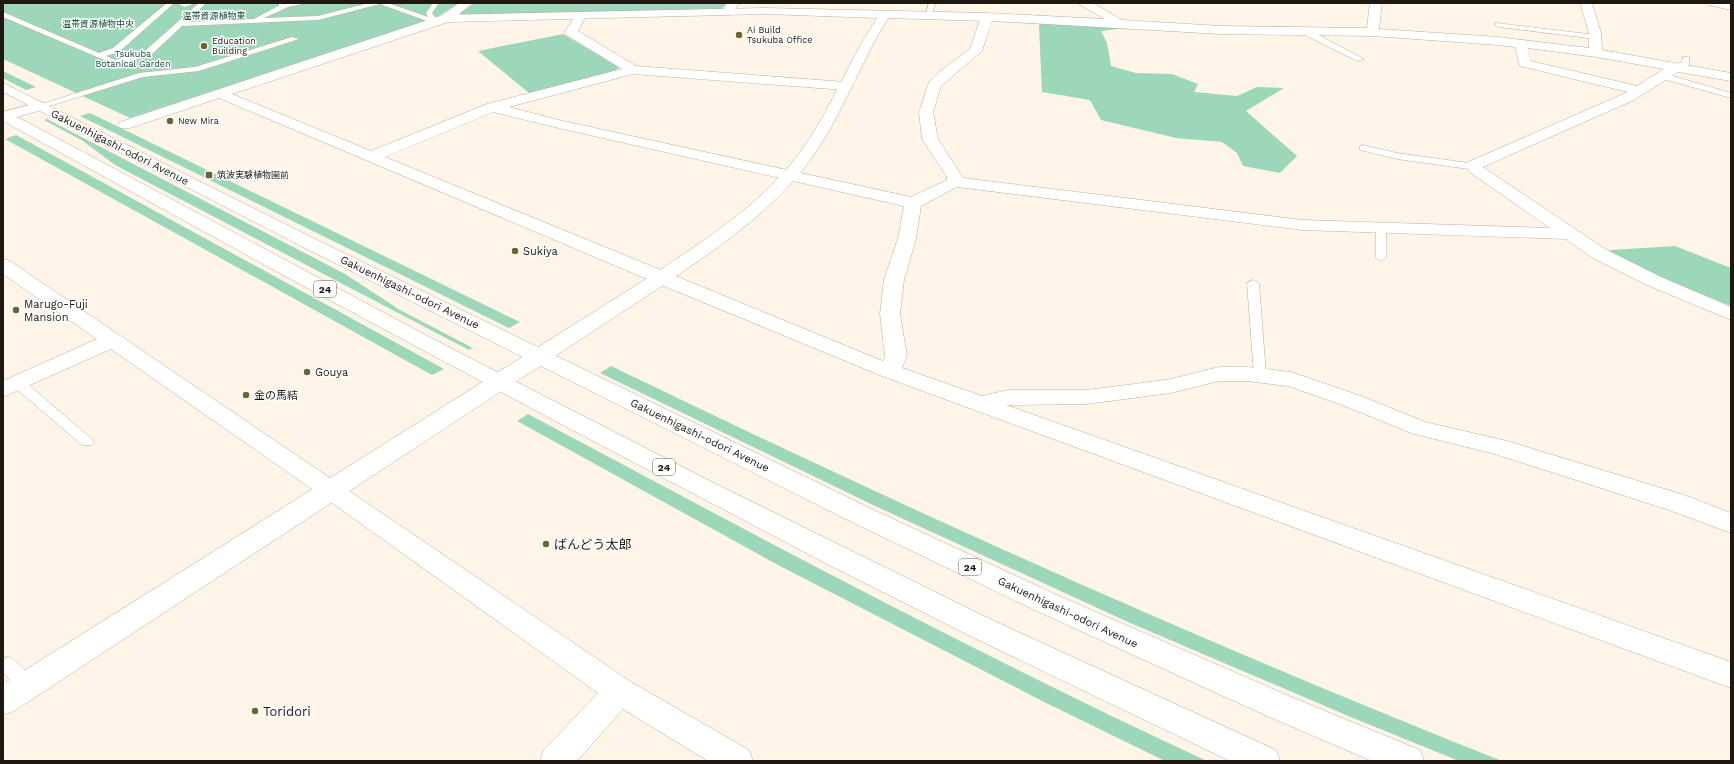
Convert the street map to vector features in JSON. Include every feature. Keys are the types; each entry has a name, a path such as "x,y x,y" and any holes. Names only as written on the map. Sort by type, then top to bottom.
{"street":[{"path":"125,125 441,20 466,3"},
{"path":"1083,3 1119,23"},
{"path":"1373,32 1376,3"},
{"path":"1586,3 1596,37 1596,53"},
{"path":"1713,3 1731,7"},
{"path":"441,20 580,16 731,7 1119,23 1221,30 1373,32 1521,44 1596,53 1731,77"},
{"path":"3,701 662,278 743,219 789,176 813,145 884,14"},
{"path":"580,16 570,32 633,70"},
{"path":"955,182 955,177 930,139 926,112 934,85 944,75 976,50 987,17"},
{"path":"1521,44 1525,63 1641,91"},
{"path":"1675,68 1641,91 1474,165 1477,170 1624,268 1731,314"},
{"path":"372,157 492,107 633,70 845,86"},
{"name":"Gakuenhigashi-odori Avenue","path":"3,87 309,243 540,355 868,518 1049,604 1278,706 1408,761"},
{"path":"220,94 890,371 1731,675"},
{"path":"4,116 40,106"},
{"path":"492,107 789,176 914,203 955,182 1303,225 1571,234"},
{"name":"24","path":"4,116 152,197 499,382 829,553 1018,646 1264,761"},
{"path":"890,371 896,356 890,314 894,280 907,238 914,203"},
{"path":"3,265 331,490 620,691 737,761"},
{"path":"11,387 113,340"},
{"path":"979,404 1008,397 1086,397 1127,392 1171,386 1219,374 1260,375 1290,379 1353,401 1418,428 1499,447 1675,502 1731,523"},
{"path":"556,761 620,691"}],"lane":[{"path":"100,55 116,50 171,3"},
{"path":"180,3 184,5 193,3"},
{"path":"3,14 116,63 148,54 177,21 203,3"},
{"path":"278,3 303,3"},
{"path":"342,13 349,3"},
{"path":"157,15 177,21 318,18 377,3"},
{"path":"382,3 441,20"},
{"path":"436,3 429,13 441,20"},
{"path":"928,16 932,3"},
{"path":"252,20 264,17 286,4"},
{"path":"1499,25 1596,37"},
{"path":"1306,32 1360,58"},
{"path":"40,106 142,75 196,69 295,39"},
{"path":"1675,68 1731,96"},
{"path":"1363,148 1397,156 1476,167"},
{"path":"1381,228 1381,258"},
{"path":"1253,283 1260,375"},
{"path":"11,387 87,442"},
{"path":"8,665 26,687"}],"green space":[{"name":"Tsukuba Botanical Garden","path":"3,3 459,3 434,19 130,118 3,59"},
{"path":"474,3 727,3 721,9 463,15 460,13"},
{"path":"1042,21 1125,28 1101,31 1107,43 1111,66 1136,73 1172,74 1198,84 1194,92 1237,96 1257,87 1284,88 1246,111 1297,156 1280,173 1243,166 1237,153 1222,142 1176,138 1101,120 1090,100 1042,92 1039,26"},
{"path":"563,34 619,67 616,71 529,93 478,51"},
{"path":"3,71 36,87 26,90 3,78"},
{"path":"90,113 520,322 509,328 80,116"},
{"path":"47,119 345,274 400,310 473,348 469,350 115,165 83,141 44,120"},
{"path":"16,135 444,369 432,375 5,139"},
{"path":"1675,246 1731,268 1731,306 1634,267 1608,252 1611,250"},
{"path":"611,366 831,471 1053,572 1276,669 1502,761 1459,761 1353,718 1128,622 873,505 600,373"},
{"path":"528,414 950,636 1035,679 1207,761 1165,761 1044,702 778,565 517,421"}],"place":[{"name":"Ai Build Tsukuba Office","path":"739,35"},
{"name":"Education Building","path":"204,46"},
{"name":"New Mira","path":"170,121"},
{"name":"筑波実験植物園前","path":"209,175"},
{"name":"Sukiya","path":"515,251"},
{"name":"Marugo-Fuji Mansion","path":"16,310"},
{"name":"Gouya","path":"307,372"},
{"name":"金の馬結","path":"246,395"},
{"name":"ばんどう太郎","path":"546,544"},
{"name":"Toridori","path":"255,711"}],"park label":[{"name":"温帯資源植物東","path":"214,16"},
{"name":"温帯資源植物中央","path":"98,24"}]}
